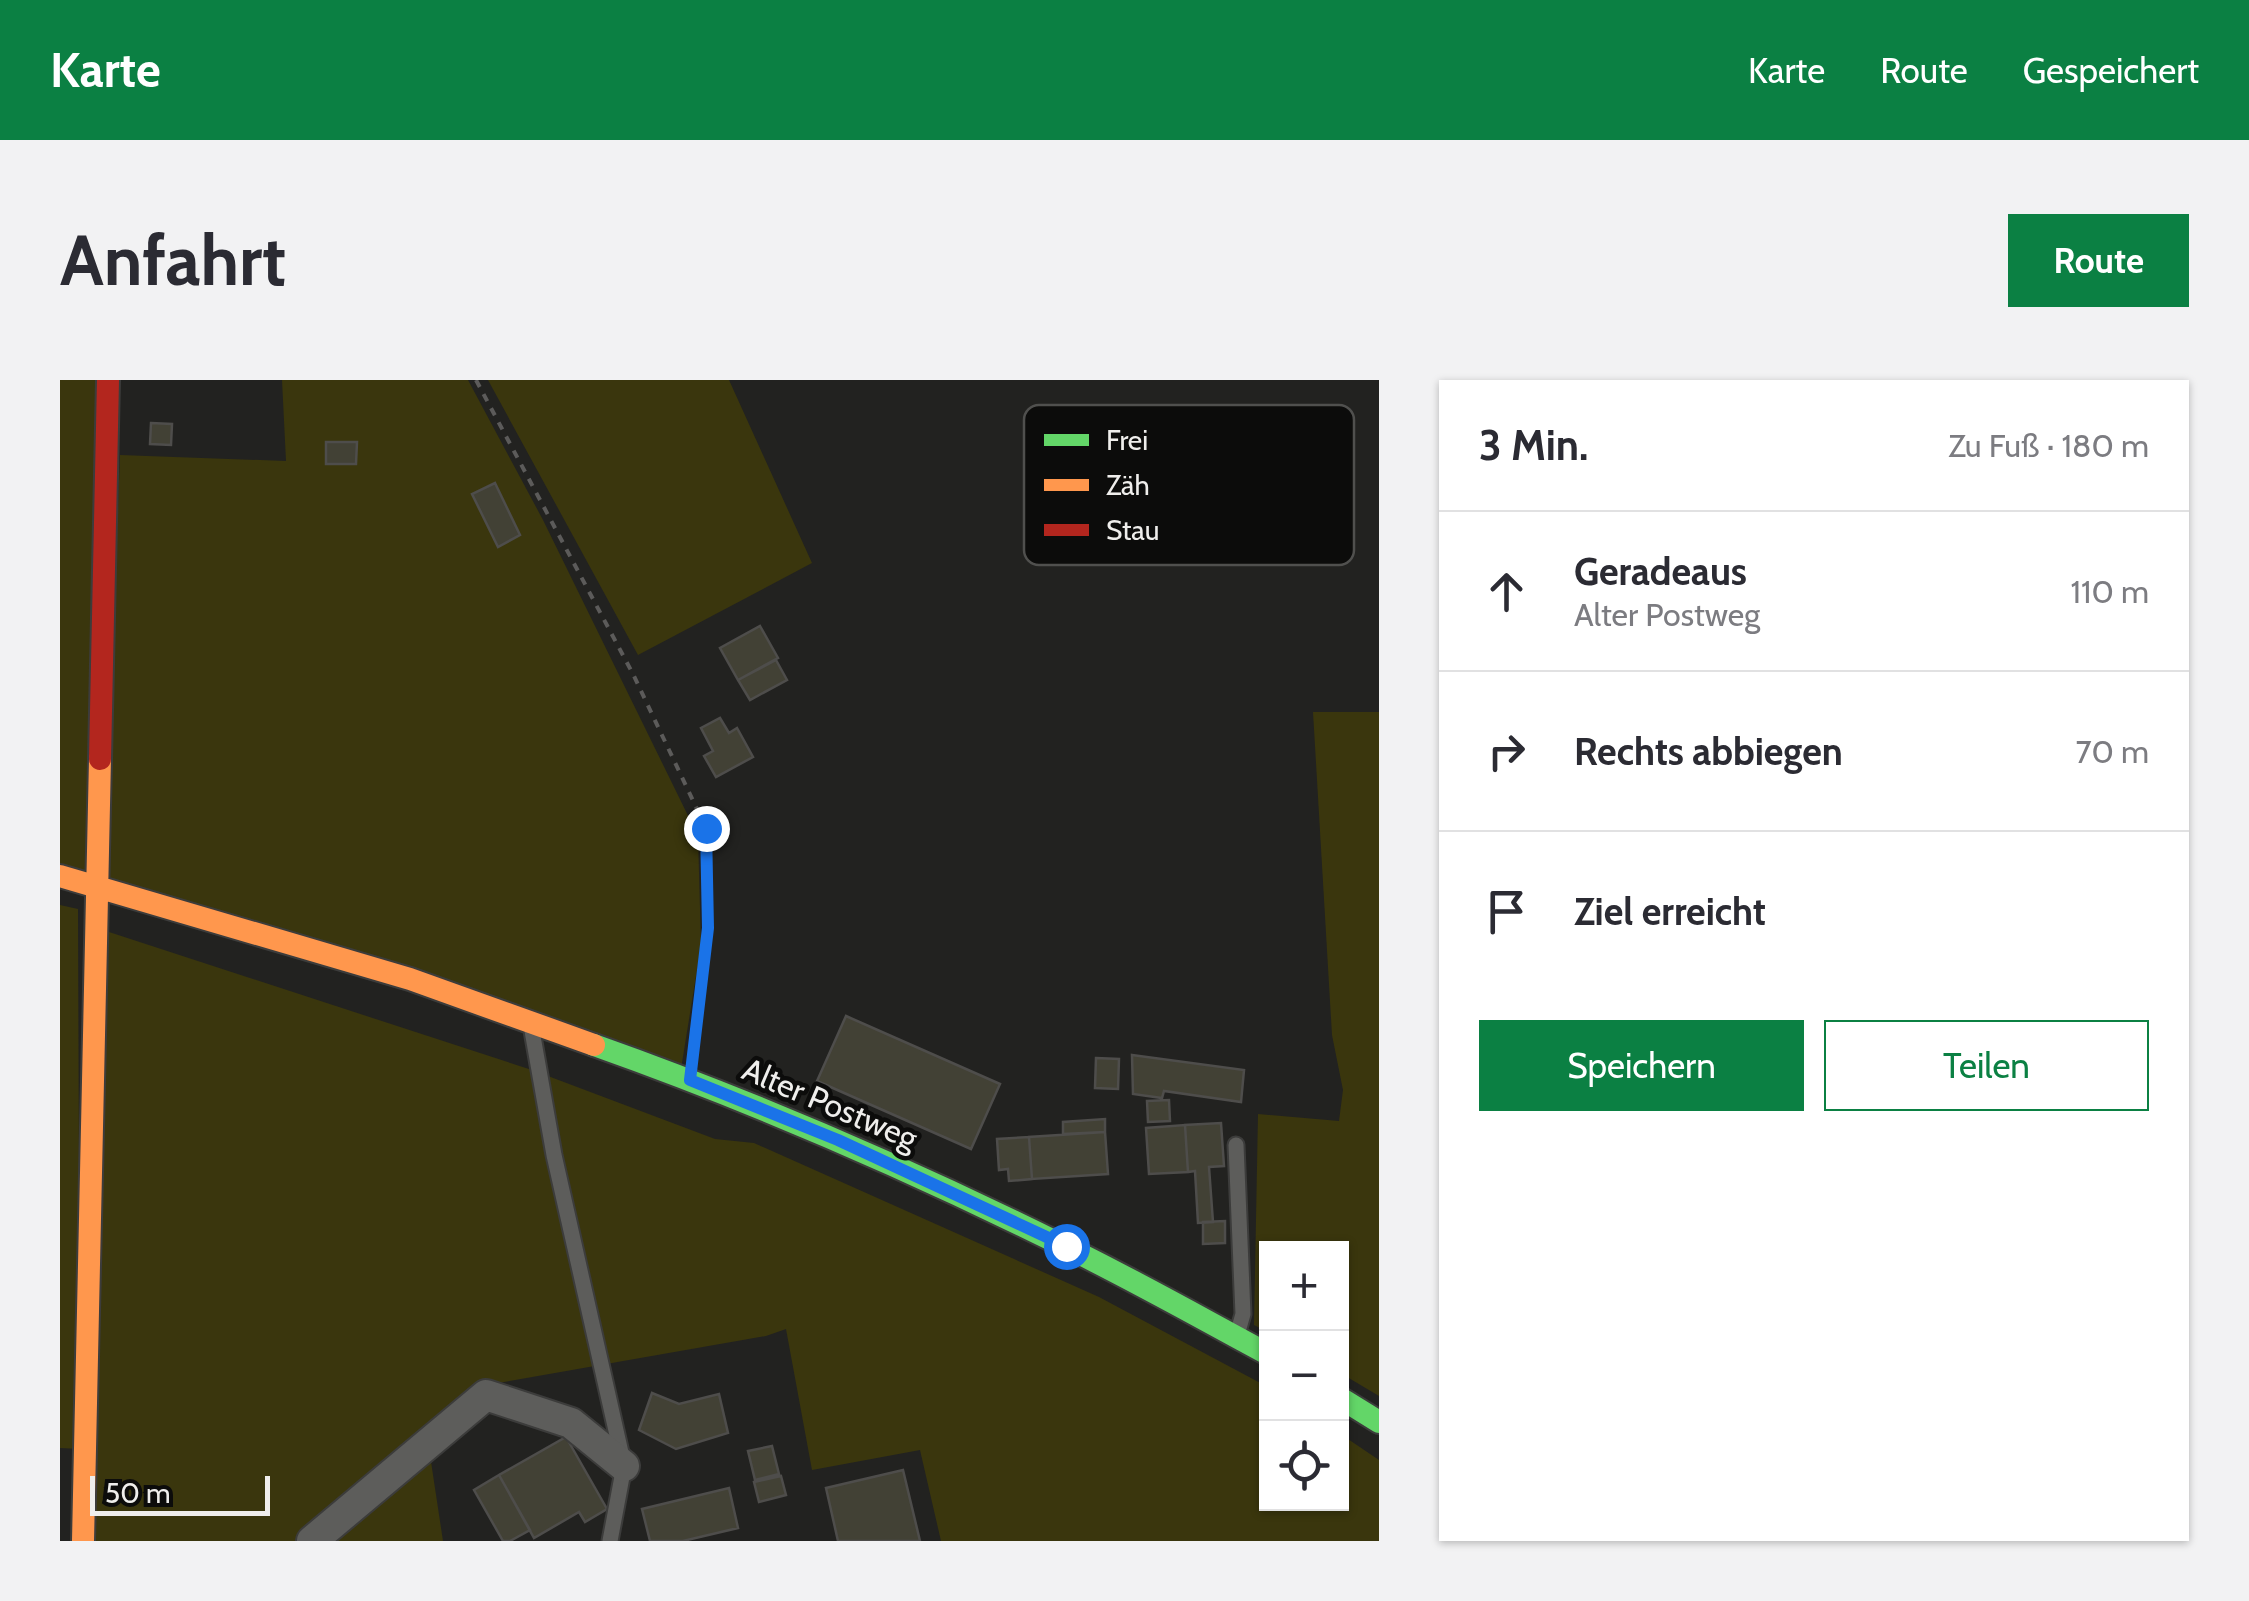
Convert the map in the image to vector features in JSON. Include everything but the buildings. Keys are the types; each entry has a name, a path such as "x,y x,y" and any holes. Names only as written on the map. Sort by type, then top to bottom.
{"main road":[{"path":"83,1541 108,380"},
{"name":"Alter Postweg","path":"60,876 410,979 690,1080 838,1140 1066,1246 1259,1350"},
{"path":"1349,1403 1379,1422"}],"street":[{"path":"312,1541 486,1395 571,1423 624,1466"}],"lane":[{"path":"530,1021 554,1154 624,1466 610,1541"},
{"path":"1236,1145 1243,1314 1236,1338"}],"path":[{"path":"476,380 633,674 706,828 708,928 690,1080"}],"shaded area":[{"path":"60,380 111,380 92,879 60,870"},
{"path":"282,380 468,380 543,520 698,836 701,945 681,1069 104,877 120,455 286,461"},
{"path":"488,380 729,380 812,563 638,655"},
{"path":"1313,712 1379,712 1379,1396 1349,1378 1349,1241 1259,1241 1259,1328 1254,1325 1258,1114 1339,1121 1343,1090 1332,1035"},
{"path":"60,905 78,909 80,1449 60,1448"},
{"path":"109,932 532,1070 715,1139 754,1143 1099,1297 1259,1382 1259,1511 1349,1511 1349,1440 1379,1460 1379,1541 941,1541 920,1450 812,1470 786,1329 766,1336 498,1383 300,1541 92,1541"},
{"path":"430,1455 443,1541 329,1541"}],"traffic: fast":[{"path":"594,1045 832,1138 949,1191 1115,1272 1259,1349"},
{"path":"1349,1403 1379,1422"}],"traffic: slow":[{"path":"83,1541 100,759"},
{"path":"60,876 410,979 594,1045"}],"traffic: jam":[{"path":"100,759 108,380"}],"route":[{"path":"706,828 708,928 690,1080 838,1140 1066,1246"}]}
